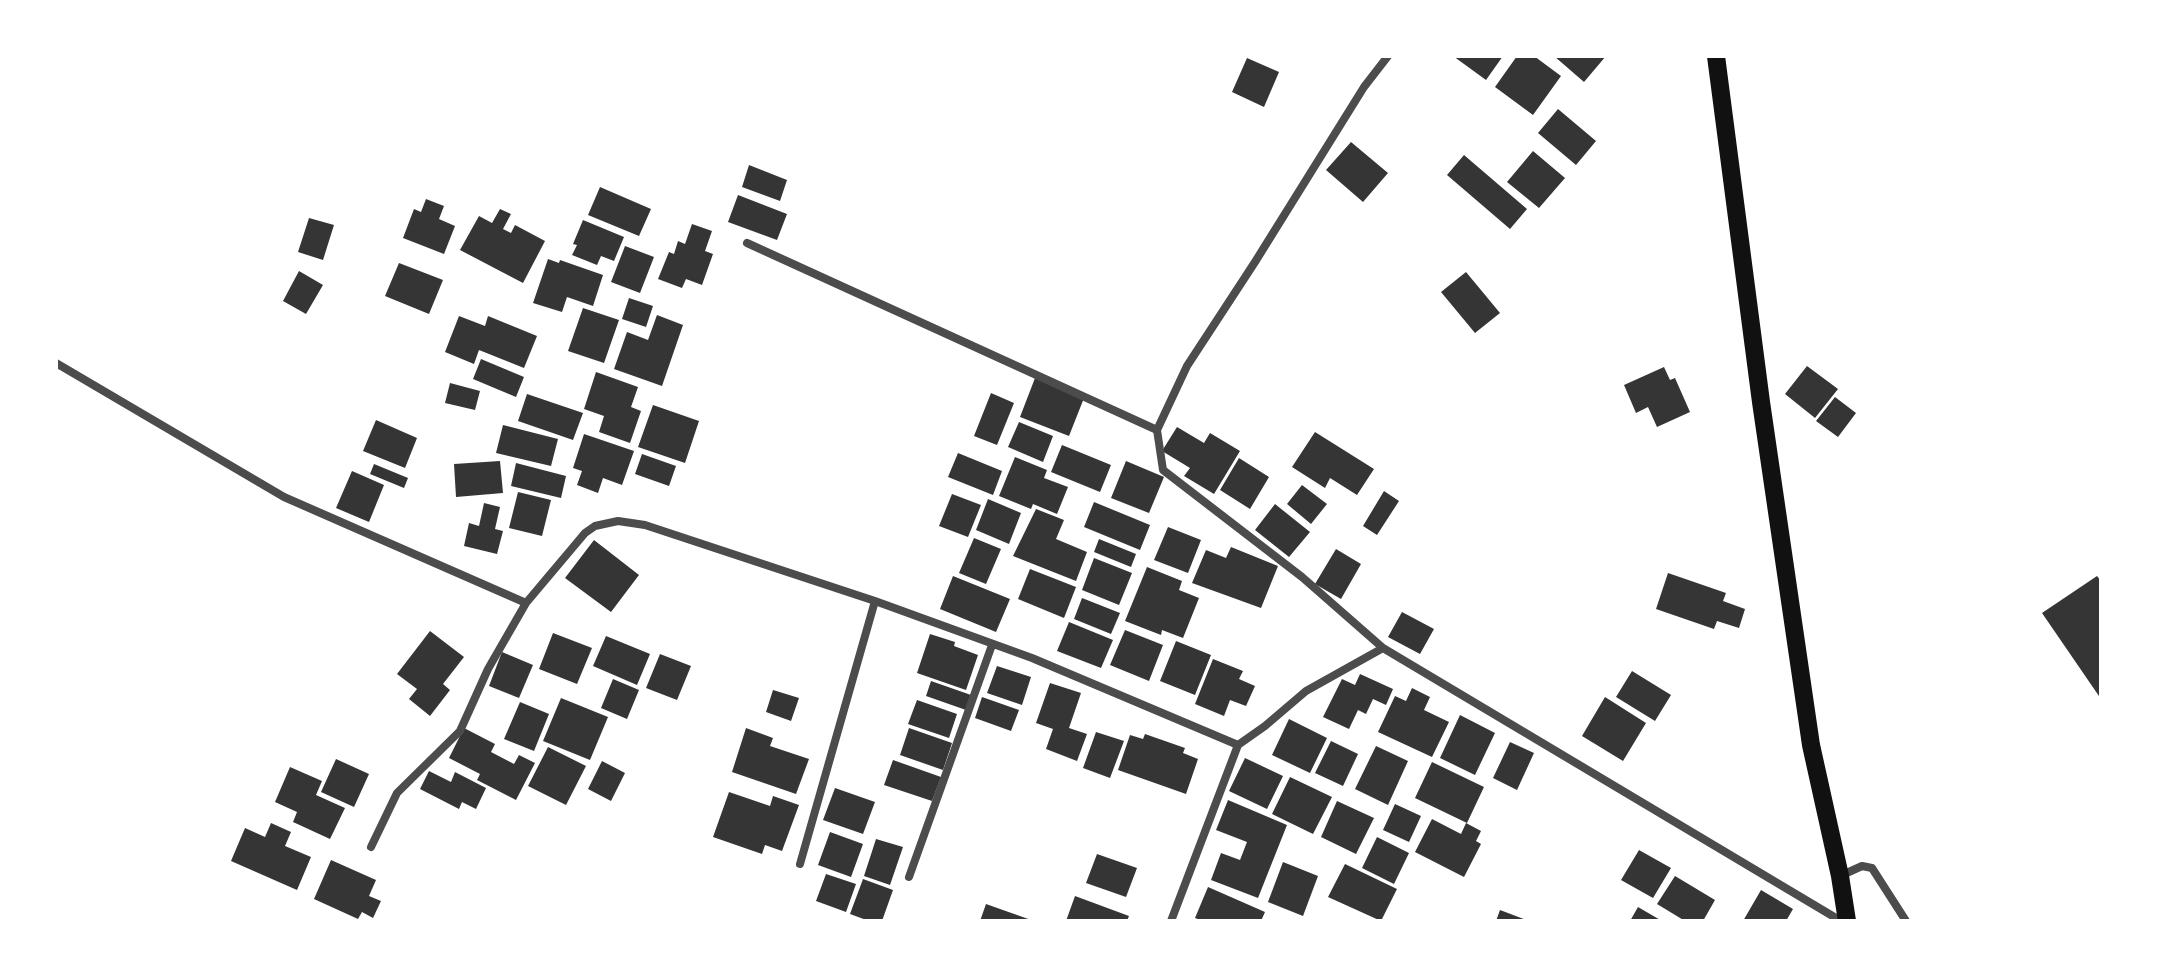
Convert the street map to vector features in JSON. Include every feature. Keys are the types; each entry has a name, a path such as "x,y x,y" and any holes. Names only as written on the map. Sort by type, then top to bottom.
{"main road":[{"path":"1716,56 1761,402 1811,745 1847,921"}],"street":[{"path":"1388,56 1364,87 1187,366 1157,430 1163,470 1302,577 1383,648 1841,921"},
{"path":"747,243 1157,430"},
{"path":"56,363 284,497 526,603"},
{"path":"371,847 397,793 460,731 488,669 526,603 585,533 595,526 618,521 645,525 875,601 1032,658 1238,745"},
{"path":"800,864 875,601"},
{"path":"909,877 992,645"},
{"path":"1171,921 1238,745 1306,691 1383,648"},
{"path":"1840,876 1862,866 1872,868 1906,921"}],"building":[{"path":"1453,56 1503,56 1486,80"},
{"path":"1517,56 1534,56 1561,76 1533,115 1495,87"},
{"path":"1554,56 1606,56 1584,82"},
{"path":"1247,58 1279,72 1264,107 1232,92"},
{"path":"1558,109 1596,141 1576,165 1538,133"},
{"path":"1351,142 1388,173 1363,202 1326,170"},
{"path":"1533,151 1565,178 1539,208 1507,182"},
{"path":"1464,155 1527,209 1510,229 1447,175"},
{"path":"749,165 787,180 780,201 742,187"},
{"path":"600,187 651,209 639,236 588,215"},
{"path":"738,195 787,214 777,240 728,222"},
{"path":"426,199 444,206 439,219 455,226 444,254 403,238 414,209 421,212"},
{"path":"500,209 511,214 503,229 511,233 515,225 545,241 523,283 460,250 479,216 492,223"},
{"path":"309,218 334,225 323,260 298,252"},
{"path":"583,220 624,237 614,261 601,256 597,265 572,255"},
{"path":"692,224 712,231 705,251 713,254 702,285 686,279 682,288 658,279 669,252 674,254 678,241 685,244"},
{"path":"625,246 654,257 640,293 611,282"},
{"path":"548,259 603,275 593,306 567,297 562,312 533,303"},
{"path":"399,263 443,280 429,314 385,296"},
{"path":"299,271 323,285 306,314 283,301"},
{"path":"1466,272 1500,313 1475,333 1441,292"},
{"path":"629,298 653,306 646,327 622,319"},
{"path":"583,308 619,320 604,363 568,351"},
{"path":"657,315 683,325 662,386 614,369 627,332 648,340"},
{"path":"459,316 485,326 488,316 537,336 524,368 479,350 474,364 445,352"},
{"path":"481,359 524,377 516,397 473,379"},
{"path":"1807,366 1838,389 1815,418 1785,394"},
{"path":"1664,367 1670,380 1675,378 1690,412 1657,427 1648,407 1636,413 1624,385"},
{"path":"596,372 638,387 631,407 641,411 630,443 599,432 604,416 584,409"},
{"path":"1035,378 1084,398 1069,436 1020,417"},
{"path":"450,383 480,391 475,410 445,403"},
{"path":"991,393 1014,403 997,445 974,436"},
{"path":"527,394 583,413 573,440 518,421"},
{"path":"1835,397 1856,413 1838,437 1816,421"},
{"path":"653,405 699,421 685,463 638,447"},
{"path":"376,420 417,438 405,468 363,451"},
{"path":"1019,422 1053,436 1043,462 1008,447"},
{"path":"503,425 558,439 551,466 496,453"},
{"path":"1177,427 1204,443 1210,433 1240,451 1214,494 1184,476 1190,468 1162,451"},
{"path":"1315,432 1374,469 1357,495 1330,478 1325,488 1292,467"},
{"path":"584,434 634,451 622,485 603,478 598,493 577,485 582,471 573,468"},
{"path":"1062,445 1111,465 1100,492 1051,472"},
{"path":"958,453 1002,471 993,495 948,477"},
{"path":"642,454 676,466 669,486 635,474"},
{"path":"1015,457 1047,470 1044,478 1068,487 1057,514 1033,504 1031,509 999,496"},
{"path":"1239,458 1269,477 1250,509 1220,490"},
{"path":"500,461 503,493 456,497 454,464"},
{"path":"1126,461 1164,477 1149,513 1111,498"},
{"path":"516,463 566,476 561,498 511,486"},
{"path":"374,464 408,478 404,488 370,474"},
{"path":"352,471 384,485 369,522 336,508"},
{"path":"1302,485 1327,504 1311,524 1287,504"},
{"path":"1384,491 1399,501 1377,535 1363,526"},
{"path":"518,492 551,500 542,536 509,528"},
{"path":"952,494 981,505 968,537 939,526"},
{"path":"988,499 1021,513 1009,544 976,530"},
{"path":"1094,502 1150,525 1140,550 1084,527"},
{"path":"484,503 500,507 495,529 503,531 497,554 464,546 469,523 479,526"},
{"path":"1275,504 1310,532 1289,557 1255,530"},
{"path":"1036,509 1064,520 1056,539 1087,552 1076,581 1013,556"},
{"path":"1168,527 1201,540 1188,573 1154,560"},
{"path":"974,538 1001,549 986,584 959,573"},
{"path":"1099,539 1136,554 1131,567 1094,552"},
{"path":"594,540 639,575 611,612 565,578"},
{"path":"1231,547 1278,566 1261,608 1192,583 1206,550 1226,558"},
{"path":"1336,549 1361,564 1341,599 1315,584"},
{"path":"1094,558 1132,573 1119,605 1082,590"},
{"path":"1147,567 1182,581 1179,590 1199,598 1183,638 1162,630 1161,635 1125,621"},
{"path":"1030,569 1076,587 1064,618 1018,599"},
{"path":"1668,573 1726,593 1723,601 1745,609 1739,628 1717,621 1714,629 1656,609"},
{"path":"953,576 1010,599 996,632 940,609"},
{"path":"2097,576 2101,581 2101,699 2042,613"},
{"path":"1082,598 1120,613 1111,634 1074,619"},
{"path":"1402,612 1434,629 1420,654 1388,637"},
{"path":"1069,622 1113,640 1101,668 1057,651"},
{"path":"1125,630 1163,645 1149,681 1110,665"},
{"path":"430,631 464,657 443,684 450,690 430,716 409,699 417,689 397,674"},
{"path":"553,633 592,648 577,684 539,669"},
{"path":"930,634 955,642 954,646 978,655 966,690 917,673"},
{"path":"606,636 650,654 637,685 593,666"},
{"path":"1176,641 1211,655 1195,695 1160,681"},
{"path":"502,652 533,665 519,698 489,686"},
{"path":"660,654 691,666 677,700 646,688"},
{"path":"1213,659 1243,671 1239,679 1255,686 1246,706 1230,700 1224,716 1195,704"},
{"path":"997,666 1031,677 1022,705 987,693"},
{"path":"1632,671 1671,695 1655,721 1616,697"},
{"path":"1360,674 1393,689 1386,705 1373,699 1366,714 1358,710 1349,729 1323,717 1342,679 1355,685"},
{"path":"613,679 639,690 627,719 601,708"},
{"path":"931,681 971,695 966,710 926,696"},
{"path":"1050,683 1081,693 1069,728 1087,734 1077,761 1046,749 1053,729 1036,723"},
{"path":"1412,688 1430,697 1424,710 1449,722 1432,757 1378,732 1395,696 1406,701"},
{"path":"773,690 799,698 791,721 766,712"},
{"path":"982,697 1019,710 1011,731 975,718"},
{"path":"1605,697 1646,723 1623,761 1582,736"},
{"path":"561,698 608,717 590,760 543,741"},
{"path":"917,700 957,714 949,738 908,724"},
{"path":"520,702 549,714 534,751 504,739"},
{"path":"1460,715 1495,733 1475,775 1440,758"},
{"path":"1289,719 1327,738 1310,773 1272,755"},
{"path":"464,728 495,744 491,752 514,764 519,755 535,763 516,800 477,780 480,774 449,758"},
{"path":"746,728 773,738 770,746 809,759 796,794 732,772"},
{"path":"909,728 952,743 943,770 900,755"},
{"path":"1096,732 1124,741 1110,778 1083,768"},
{"path":"1145,734 1185,748 1183,753 1198,759 1186,794 1118,770 1130,735 1143,739"},
{"path":"1331,741 1358,754 1343,786 1315,773"},
{"path":"1510,742 1534,753 1517,790 1493,778"},
{"path":"1376,746 1408,761 1388,805 1355,789"},
{"path":"548,747 586,766 566,805 528,786"},
{"path":"1245,758 1283,776 1267,809 1229,791"},
{"path":"336,759 369,774 354,807 321,792"},
{"path":"893,760 941,777 932,801 884,785"},
{"path":"602,761 625,773 611,801 588,789"},
{"path":"1432,762 1484,787 1467,823 1415,798"},
{"path":"290,767 322,781 316,795 345,808 330,839 293,822 297,812 275,802"},
{"path":"429,771 451,782 455,772 486,788 476,809 462,802 459,809 420,789"},
{"path":"1290,777 1332,797 1313,834 1272,814"},
{"path":"835,788 875,802 863,834 823,820"},
{"path":"729,792 770,806 773,796 799,805 782,851 765,845 762,854 713,837"},
{"path":"1228,800 1287,825 1258,898 1211,880 1221,853 1240,860 1247,842 1216,830"},
{"path":"1337,801 1374,818 1356,854 1321,837"},
{"path":"1395,804 1421,816 1409,842 1383,830"},
{"path":"1432,819 1461,834 1466,823 1481,831 1476,841 1481,844 1464,877 1415,852"},
{"path":"271,823 291,832 285,846 311,857 297,890 231,861 245,828 265,837"},
{"path":"830,832 863,844 851,877 818,865"},
{"path":"1377,837 1409,853 1394,884 1362,868"},
{"path":"876,839 903,847 890,885 864,876"},
{"path":"1639,850 1671,868 1653,898 1621,880"},
{"path":"1097,854 1137,868 1126,897 1086,883"},
{"path":"331,860 376,880 369,896 381,901 373,918 362,912 358,919 314,899"},
{"path":"1283,862 1318,876 1303,916 1268,902"},
{"path":"1345,864 1397,889 1381,921 1328,897"},
{"path":"826,874 856,884 846,912 816,901"},
{"path":"1675,876 1715,900 1703,921 1685,921 1657,904"},
{"path":"863,879 893,890 882,921 869,921 850,914"},
{"path":"1208,887 1265,912 1261,921 1203,921 1195,918"},
{"path":"1761,890 1793,909 1786,921 1743,921"},
{"path":"1075,896 1129,916 1127,921 1066,921"},
{"path":"986,904 1034,921 980,921"},
{"path":"1638,907 1662,921 1630,921"},
{"path":"1500,910 1529,921 1496,921"}]}
